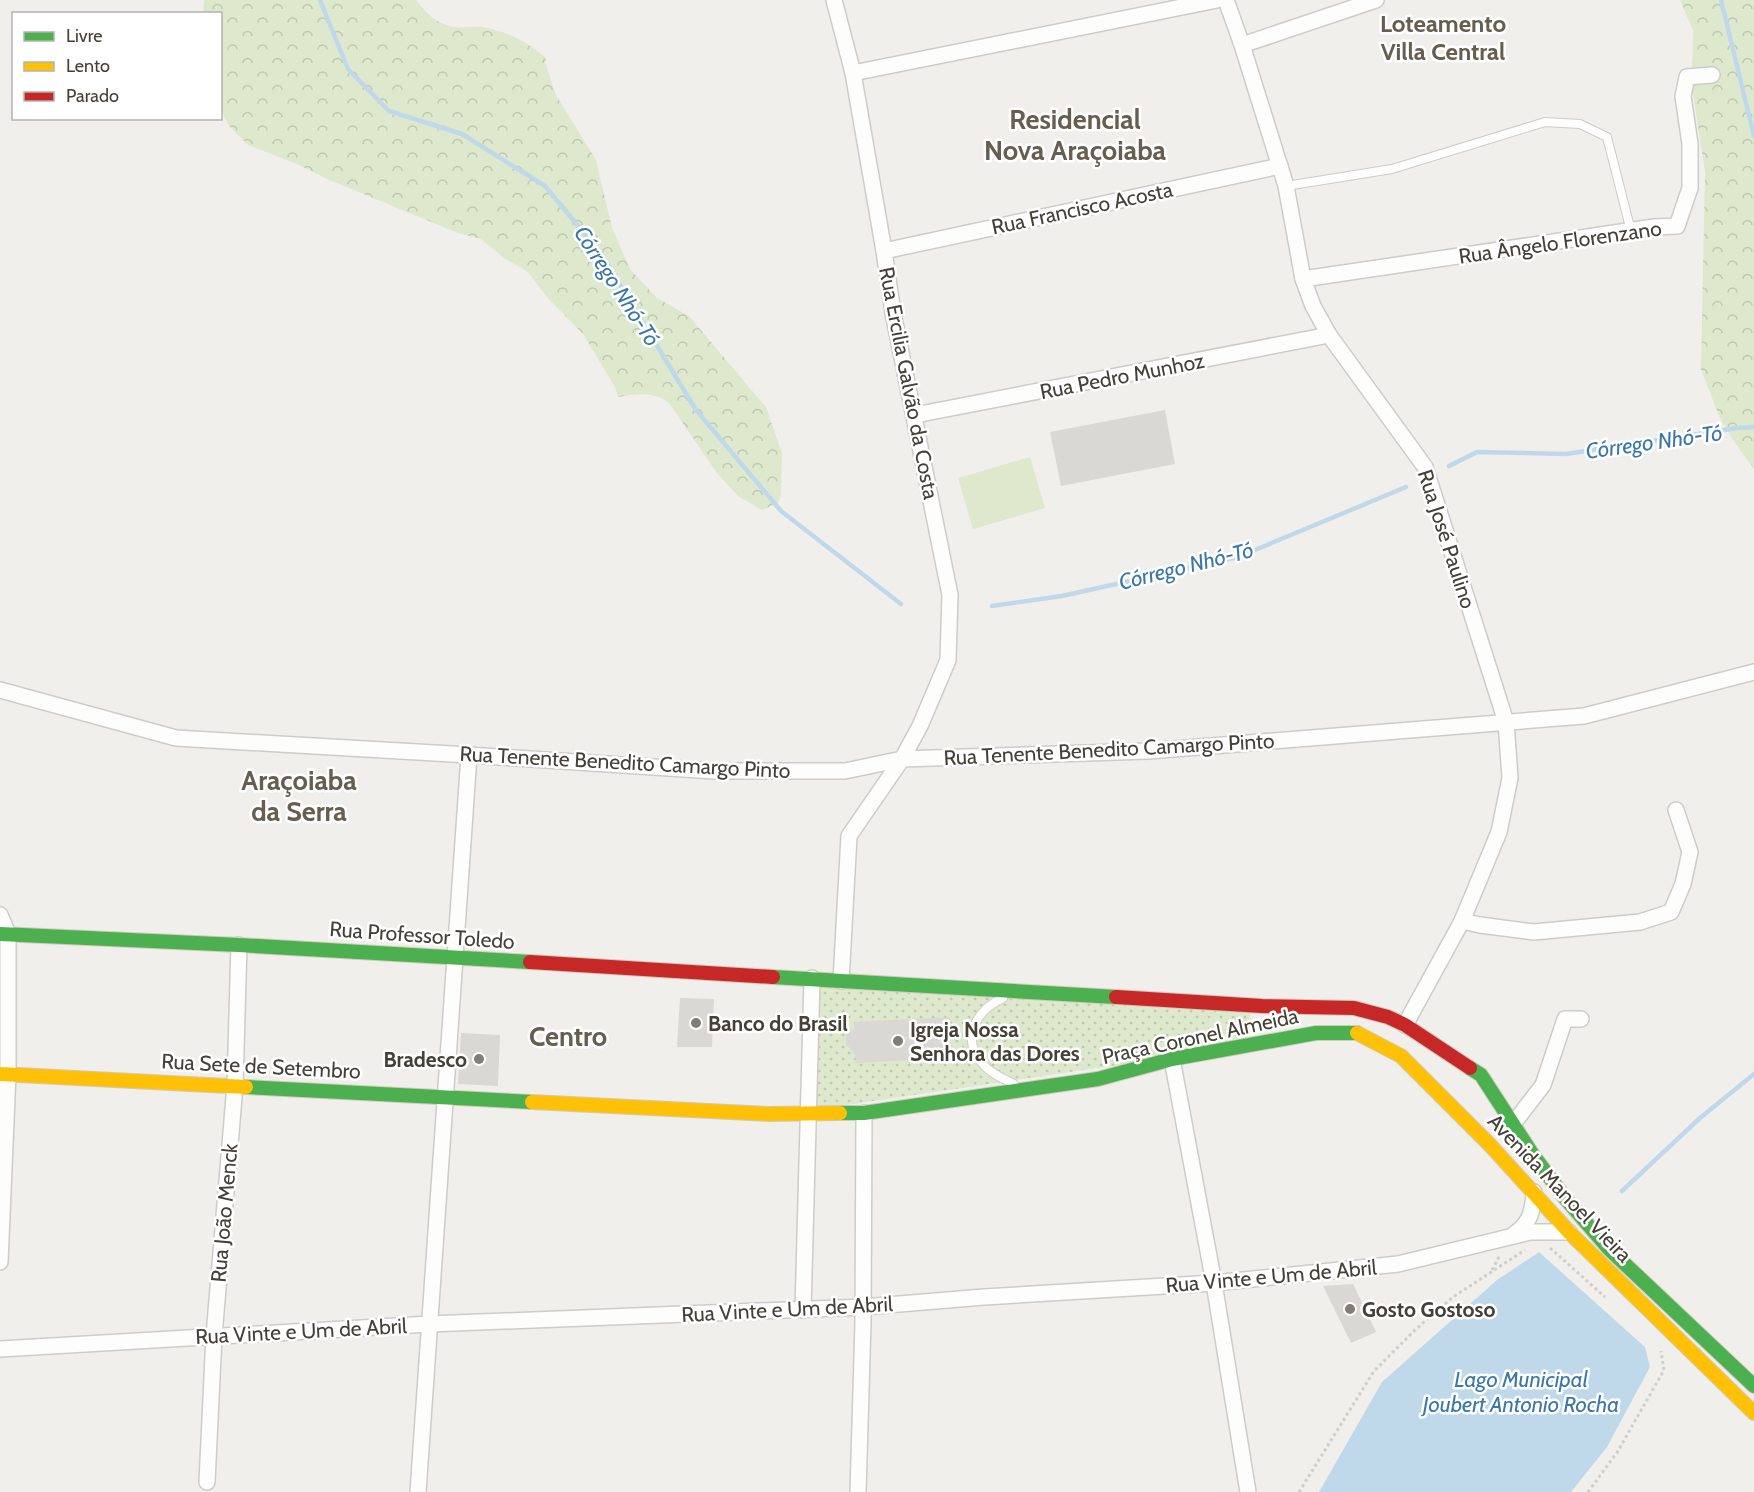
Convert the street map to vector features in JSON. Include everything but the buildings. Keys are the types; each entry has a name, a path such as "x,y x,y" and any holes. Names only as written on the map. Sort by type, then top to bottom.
{"main road":[{"name":"Rua Professor Toledo","path":"3,932 841,981"},
{"name":"Praça Coronel Almeida","path":"841,981 1262,1006"},
{"name":"Avenida Manoel Vieira","path":"1262,1006 1354,1008 1388,1017 1405,1025 1481,1075 1502,1108 1501,1125 1533,1155 1565,1198 1608,1249 1754,1386"},
{"name":"Praça Coronel Almeida","path":"808,1114 864,1113 1030,1090 1098,1079 1172,1059 1316,1033"},
{"name":"Avenida Manoel Vieira","path":"1316,1033 1360,1033 1401,1056 1471,1125 1569,1232 1754,1413"},
{"name":"Rua Sete de Setembro","path":"4,1074 768,1114 808,1114"},
{"path":"1471,1125 1483,1128 1501,1125"}],"street":[{"name":"Rua Ercilia Galvão da Costa","path":"834,0 853,73 893,313 950,595 948,660 920,726 903,759 849,836 841,981"},
{"path":"853,73 1217,0"},
{"name":"Rua José Paulino","path":"1226,0 1286,186 1303,279 1313,306 1329,335 1425,467 1506,722 1510,778 1499,832 1462,921 1405,1025"},
{"path":"1242,45 1376,0"},
{"name":"Rua Ângelo Florenzano","path":"1303,279 1677,226 1690,188 1690,144 1683,96 1687,77 1712,75"},
{"name":"Rua Francisco Acosta","path":"884,251 1280,166"},
{"name":"Rua Pedro Munhoz","path":"915,415 1329,335"},
{"name":"Rua Tenente Benedito Camargo Pinto","path":"0,690 176,738 714,771 845,771 903,759 1149,751 1584,716 1754,672"},
{"path":"418,1492 469,755"},
{"path":"1462,921 1534,932 1640,922 1671,912 1683,884 1690,852 1676,810"},
{"path":"0,915 3,932 4,1074 0,1262"},
{"name":"Rua João Menck","path":"207,1482 214,1336 235,1085 239,945"},
{"path":"803,1310 812,978"},
{"path":"1501,1125 1543,1085 1565,1019 1581,1019"},
{"path":"1172,1059 1214,1283 1248,1492"},
{"path":"858,1492 863,1307 864,1113"},
{"path":"1511,1236 1523,1228 1532,1213 1533,1155"},
{"name":"Rua Vinte e Um de Abril","path":"0,1349 429,1324 863,1307 1214,1283 1398,1264 1530,1232 1569,1232"}],"lane":[{"path":"1286,186 1392,169 1545,122 1580,124 1607,137 1631,231"},
{"path":"1021,991 993,1003 982,1011 975,1021 972,1034 973,1048 981,1062 992,1073 1030,1090"}],"path":[{"path":"1543,1243 1609,1300"},
{"path":"1299,1492 1374,1371 1415,1330 1453,1297 1518,1253 1526,1250"},
{"path":"1587,1492 1618,1451 1664,1370 1659,1344"}],"green space":[{"path":"204,0 416,0 437,21 454,27 482,27 501,32 524,42 546,58 545,62 556,95 596,160 612,228 630,269 657,298 689,316 766,407 782,453 781,494 778,503 762,510 738,496 717,473 669,403 663,399 645,394 618,397 615,387 583,334 546,296 528,272 504,258 481,239 458,233 248,145 229,126 222,112 222,12 203,12"},
{"path":"1680,0 1754,0 1754,469 1719,416 1701,369 1705,172 1692,87 1693,30"},
{"path":"1030,457 1045,508 973,529 958,478"},
{"path":"816,982 1250,1013 1251,1025 1242,1037 1159,1059 812,1110"}],"water":[{"name":"Lago Municipal Joubert Antonio Rocha","path":"1539,1252 1645,1347 1650,1367 1607,1447 1571,1492 1319,1492 1382,1382 1497,1280"}],"waterway":[{"name":"Córrego Nhó-Tó","path":"320,0 348,69 389,111 462,134 545,186 602,255 696,410 781,511 901,604"},
{"path":"1721,0 1754,136"},
{"name":"Córrego Nhó-Tó","path":"1449,466 1477,452 1566,454 1754,427"},
{"name":"Córrego Nhó-Tó","path":"992,606 1062,596 1238,557 1406,487"},
{"path":"1622,1191 1700,1118 1754,1074"}],"traffic: fast":[{"path":"0,934 530,962"},
{"path":"773,977 1116,997"},
{"path":"840,1113 864,1113 1098,1079 1172,1059 1316,1033 1357,1033"},
{"path":"1470,1068 1481,1075 1533,1155 1565,1198 1609,1249 1754,1386"},
{"path":"246,1087 532,1102"}],"traffic: slow":[{"path":"1357,1033 1401,1056 1490,1145 1569,1232 1754,1413"},
{"path":"0,1074 246,1087"},
{"path":"532,1102 768,1114 840,1113"}],"traffic: jam":[{"path":"530,962 773,977"},
{"path":"1116,997 1262,1006 1354,1008 1388,1017 1405,1025 1470,1068"}],"place":[{"name":"Banco do Brasil","path":"696,1023"},
{"name":"Igreja Nossa Senhora das Dores","path":"898,1041"},
{"name":"Bradesco","path":"479,1059"},
{"name":"Gosto Gostoso","path":"1350,1309"}],"district":[{"name":"Loteamento Villa Central","path":"1443,37"},
{"name":"Residencial Nova Araçoiaba","path":"1075,134"},
{"name":"Araçoiaba da Serra","path":"299,796"},
{"name":"Centro","path":"568,1036"}]}
